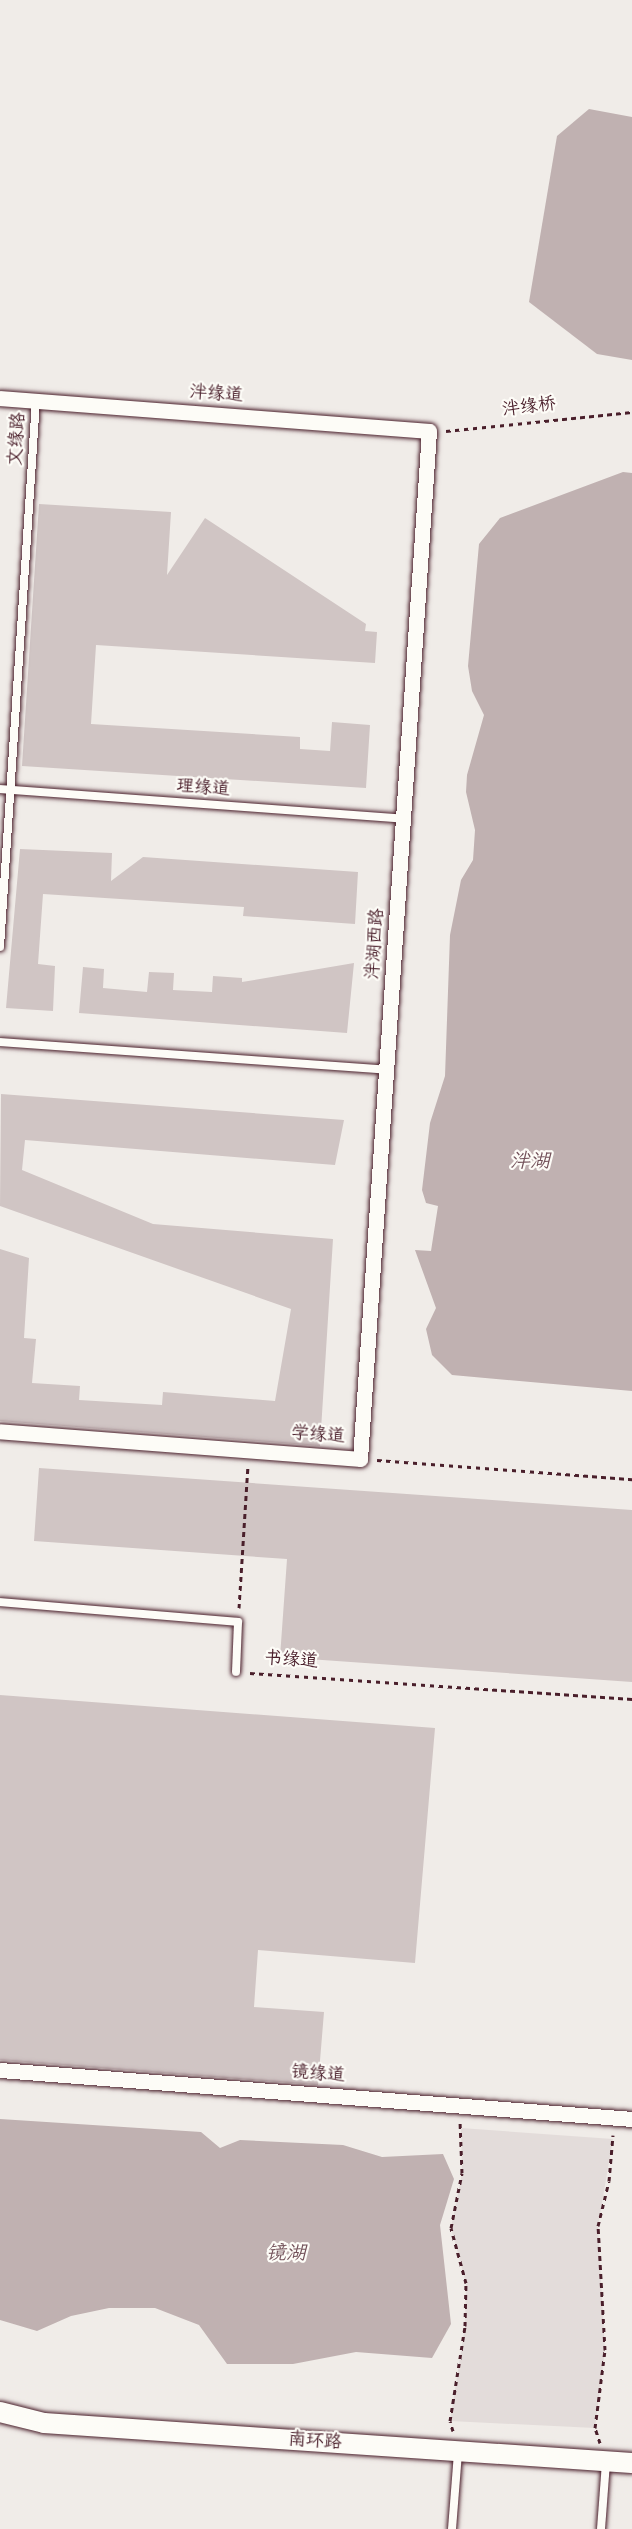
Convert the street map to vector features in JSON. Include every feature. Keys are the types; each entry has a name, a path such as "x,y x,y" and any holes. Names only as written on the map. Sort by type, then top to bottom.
{"street":[{"name":"泮缘道","path":"0,398 429,431"},
{"name":"泮湖西路","path":"360,1459 429,431"},
{"name":"学缘道","path":"0,1431 360,1459"},
{"name":"镜缘道","path":"0,2070 632,2119"},
{"name":"南环路","path":"0,2412 44,2423 632,2463"}],"lane":[{"name":"文缘路","path":"0,947 36,400"},
{"name":"理缘道","path":"0,789 404,819"},
{"path":"0,1042 387,1070"},
{"path":"0,1602 238,1622 236,1672"},
{"path":"452,2529 458,2452"},
{"path":"601,2529 606,2462"}],"path":[{"name":"泮缘桥","path":"429,431 632,412"},
{"path":"238,1622 249,1450"},
{"name":"学缘道","path":"360,1459 632,1479"},
{"name":"书缘道","path":"236,1672 632,1699"},
{"path":"458,2105 462,2173 451,2228 465,2283 465,2326 450,2421 458,2452"},
{"path":"606,2462 595,2428 605,2350 598,2226 609,2181 615,2118"}],"shaded area":[{"path":"0,0 632,0 632,2529 0,2529"},
{"path":"461,2128 613,2139 598,2226 605,2350 595,2428 450,2421 465,2326 466,2283 451,2228 462,2173"}],"water":[{"path":"589,109 632,117 632,360 597,354 529,302 557,136"},
{"name":"泮湖","path":"623,472 632,473 632,1391 452,1375 432,1355 426,1329 436,1308 415,1250 431,1251 438,1206 426,1203 422,1190 430,1123 445,1076 450,935 461,880 473,860 475,830 466,792 467,775 484,715 472,691 468,666 479,544 500,518"},
{"name":"镜湖","path":"0,2119 201,2132 220,2148 240,2140 343,2145 382,2157 443,2154 454,2179 440,2225 451,2324 432,2358 356,2352 293,2364 227,2364 199,2325 155,2308 109,2308 71,2316 37,2331 0,2320"}],"building":[{"path":"39,504 171,512 167,575 205,518 366,624 365,631 377,632 375,663 96,645 91,724 300,737 300,749 330,751 332,722 370,725 366,788 22,766"},
{"path":"20,849 112,853 111,881 143,857 358,872 355,924 243,916 244,907 43,894 38,964 55,966 53,1011 6,1008"},
{"path":"354,963 347,1033 79,1013 83,967 104,969 103,988 147,992 149,972 174,973 173,990 212,992 213,976 242,978 242,982"},
{"path":"1,1094 344,1120 335,1165 25,1140 22,1170 153,1224 333,1239 320,1446 0,1421 0,1249 29,1258 24,1338 36,1339 32,1383 80,1386 79,1400 162,1405 163,1392 275,1401 291,1309 0,1206"},
{"path":"39,1468 632,1510 632,1682 280,1657 287,1559 34,1541"},
{"path":"0,1695 435,1728 415,1963 258,1950 254,2007 324,2012 318,2085 0,2060"}]}
